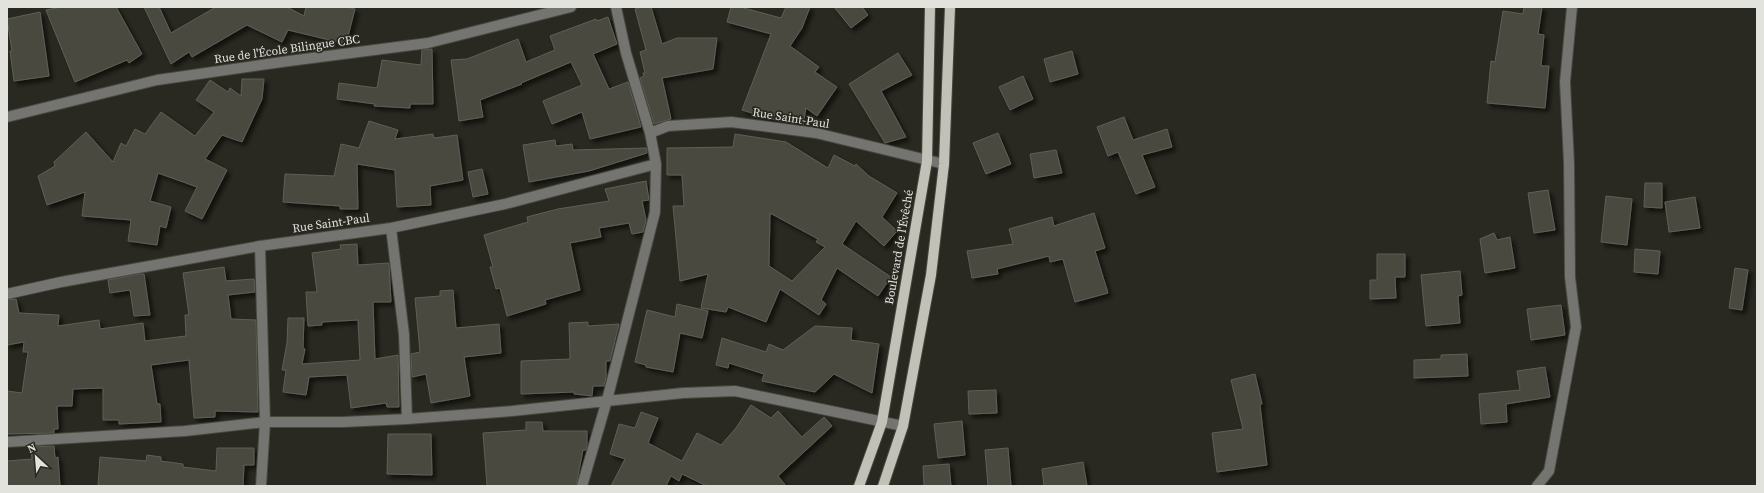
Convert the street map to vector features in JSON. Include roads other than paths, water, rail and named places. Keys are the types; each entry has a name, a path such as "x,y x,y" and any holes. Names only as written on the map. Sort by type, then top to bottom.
{"main road":[{"name":"Boulevard de l'Évêché","path":"859,486 882,422 927,161 930,7"},
{"path":"883,486 903,426 932,275 944,164 950,7"}],"street":[{"name":"Rue de l'École Bilingue CBC","path":"7,117 157,80 289,61 428,44 571,7"},
{"path":"582,486 607,400 655,212 656,164 650,133 626,53 616,7"},
{"path":"1537,486 1549,471 1576,327 1570,277 1569,163 1565,82 1572,7"},
{"name":"Rue Saint-Paul","path":"650,133 668,126 731,122 816,133 944,164"},
{"name":"Rue Saint-Paul","path":"7,294 61,282 260,246 391,228 505,204 656,164"},
{"path":"391,228 404,334 407,420"},
{"path":"260,246 265,422 261,486"},
{"path":"7,442 185,431 265,422 407,420 512,411 683,393 735,391 815,406 903,426"}]}
